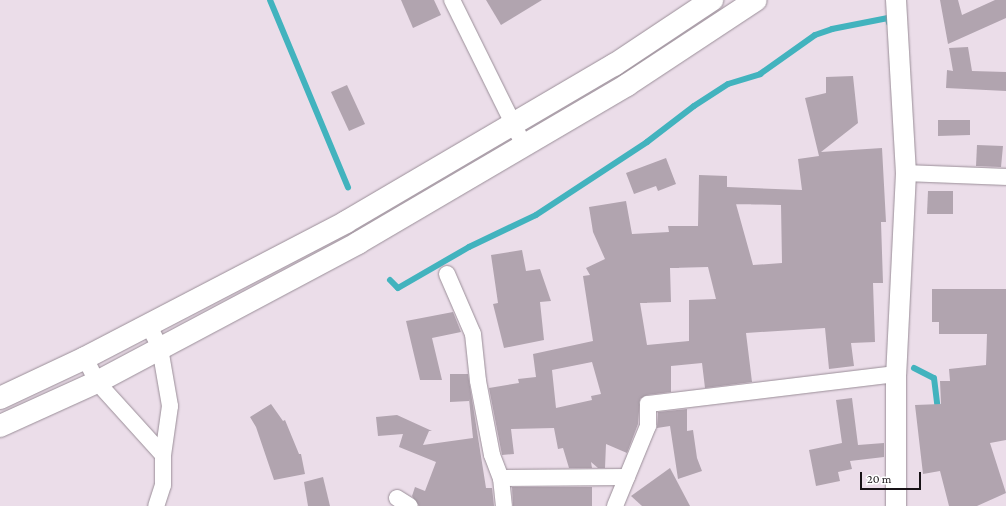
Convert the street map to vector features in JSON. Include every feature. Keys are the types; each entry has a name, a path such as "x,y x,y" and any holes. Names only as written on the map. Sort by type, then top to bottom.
{"main road":[{"path":"0,398 149,326 346,222 614,65 712,0"},
{"path":"0,426 98,382 358,243 627,85 756,0"}],"street":[{"path":"452,0 524,146"},
{"path":"896,0 906,173 896,374 896,506"},
{"path":"906,173 1006,177"},
{"path":"448,274 473,334 492,454 501,478 504,506"},
{"path":"149,326 160,348 170,406 163,455 163,485 156,506"},
{"path":"85,358 98,382 163,455"},
{"path":"616,506 648,426 648,404 896,374"},
{"path":"501,478 627,477"}],"building":[{"path":"401,0 434,0 441,15 413,28"},
{"path":"486,0 542,0 501,25"},
{"path":"940,0 958,0 962,15 995,0 1006,0 1006,18 948,44"},
{"path":"968,47 972,71 1006,72 1006,91 946,88 947,70 953,71 949,48"},
{"path":"853,76 858,123 821,152 882,148 886,222 881,222 883,283 873,283 875,342 851,343 854,366 829,369 825,328 746,333 752,382 705,388 702,363 671,366 671,392 647,395 640,399 638,424 627,453 606,444 605,468 598,468 591,462 592,468 569,468 563,448 558,449 554,428 511,429 514,454 502,455 489,388 519,383 518,379 536,377 533,354 593,341 583,276 590,275 586,268 605,259 593,232 589,207 626,201 632,234 669,232 668,226 698,226 699,175 727,176 727,187 802,190 798,159 819,156 805,98 826,93 826,77","holes":["736,204 781,205 782,263 753,265","708,267 716,299 689,300 689,341 647,345 640,303 671,302 670,268","592,362 601,394 591,396 592,400 556,408 552,370"]},
{"path":"347,85 365,124 349,131 331,92"},
{"path":"938,120 970,120 970,135 938,136"},
{"path":"977,145 1003,146 1001,167 976,166"},
{"path":"666,158 676,184 658,191 656,186 634,194 626,173"},
{"path":"928,191 953,191 953,214 927,214"},
{"path":"522,250 526,271 540,269 551,301 540,302 544,340 504,348 493,304 498,303 491,255"},
{"path":"932,289 1006,289 1006,440 990,443 1006,493 977,506 949,506 940,471 923,474 915,405 941,404 940,381 950,381 949,369 986,365 987,334 939,334 939,322 932,322"},
{"path":"453,312 461,332 432,338 442,380 420,380 406,321"},
{"path":"450,374 468,374 486,488 492,488 494,506 419,506 412,496 415,487 425,491 436,462 399,447 403,434 378,436 376,417 397,415 432,431 429,431 423,445 473,438 469,399 469,401 450,402"},
{"path":"852,398 858,445 884,443 884,457 850,461 852,469 838,472 840,481 816,486 809,450 842,443 836,400"},
{"path":"271,404 283,421 285,420 299,454 301,454 305,474 274,480 256,427 250,417"},
{"path":"687,409 687,431 693,430 697,458 702,471 678,479 670,426 657,428 658,412"},
{"path":"670,468 690,506 642,506 631,496"},
{"path":"323,477 330,506 308,506 304,482"},
{"path":"512,487 592,487 592,506 513,506"}],"waterway":[{"path":"270,0 348,187"},
{"path":"390,280 398,288 469,247 536,215 647,142 694,106 728,84 760,74 815,35 832,29 888,18 889,23"},
{"path":"914,368 934,378 938,412"}]}
